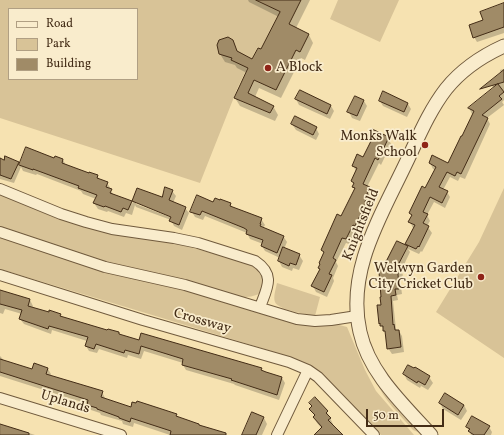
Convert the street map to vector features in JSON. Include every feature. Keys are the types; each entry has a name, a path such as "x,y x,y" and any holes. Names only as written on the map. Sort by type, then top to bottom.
{"street":[{"name":"Knightsfield","path":"431,435 385,383 374,367 364,346 357,316 356,301 360,273 365,251 433,109 447,88 459,74 472,63 488,53 504,46"},
{"path":"0,189 61,214 86,222 112,229 198,243 255,261 262,266 268,278 268,284 260,307"},
{"path":"0,232 105,267 184,285 296,319 315,321 357,316"},
{"name":"Crossway","path":"0,275 143,320 289,362 308,370 318,377 374,435"},
{"path":"277,435 308,370"},
{"name":"Uplands","path":"0,398 121,435"}],"green space":[{"path":"0,0 256,0 280,12 261,49 257,48 238,87 200,183 0,118"},
{"path":"338,0 399,0 380,42 330,19"},
{"name":"Welwyn Garden City Cricket Club","path":"504,188 504,358 436,312 479,242"},
{"path":"0,194 49,215 108,233 174,243 233,259 258,268 265,279 262,292 254,296 240,297 104,263 0,227"},
{"path":"0,236 347,327 365,370 376,391 414,435 381,435 322,374 291,357 0,269"},
{"path":"277,283 320,297 315,316 293,311 277,305 274,298"},
{"path":"376,381 418,432 413,430 392,407"}],"building":[{"name":"A Block","path":"256,0 301,0 289,24 309,34 300,52 296,50 276,90 254,80 248,93 274,106 270,113 234,98 248,68 231,60 232,58 219,54 217,45 219,40 228,37 233,40 237,51 252,59 258,48 261,49 280,12"},
{"path":"504,3 504,27 473,38 469,25 483,20 480,12"},
{"path":"504,70 504,82 480,89"},
{"path":"498,84 504,92 499,96 502,99 482,115 488,118 461,174 457,172 455,176 447,172 439,187 448,191 442,203 430,197 423,212 428,214 423,223 429,226 419,247 418,246 416,249 405,244 415,225 408,222 412,215 409,213 422,186 425,188 436,167 429,163 432,155 448,163 474,111 468,108"},
{"path":"300,90 331,105 327,114 295,99"},
{"path":"383,91 408,103 404,112 379,101"},
{"path":"355,96 364,100 357,116 347,112"},
{"path":"295,116 317,127 313,135 291,124"},
{"path":"372,129 389,137 378,160 375,158 363,184 370,187 365,202 366,203 355,226 353,225 346,239 342,238 333,258 336,260 329,274 332,275 324,292 311,286 320,269 318,268 319,263 324,252 321,250 337,214 341,216 355,188 352,187 354,183 351,181 357,168 352,166 357,154 363,157 372,139 368,137"},
{"path":"26,147 54,158 55,156 63,159 62,163 98,175 97,178 108,182 106,187 112,189 110,193 132,201 128,210 123,208 121,212 93,203 97,195 78,188 79,186 19,165"},
{"path":"5,156 19,162 11,179 0,175 0,158 4,160"},
{"path":"165,187 173,190 169,200 186,207 179,225 169,221 171,217 132,201 137,188 162,197"},
{"path":"197,195 213,202 215,198 220,199 231,203 230,206 262,218 260,226 284,236 277,253 261,246 263,240 246,234 247,230 244,228 202,211 200,215 190,212"},
{"path":"397,241 408,246 397,267 400,268 398,274 399,289 395,289 396,295 391,296 393,325 394,324 395,330 399,330 401,347 387,349 385,331 383,331 383,326 380,326 380,323 379,324 377,305 381,305 379,272"},
{"path":"283,247 300,254 296,265 290,263 289,266 278,261"},
{"path":"0,290 30,299 28,306 49,312 49,310 61,314 60,316 107,330 119,332 119,334 139,340 141,333 262,368 261,370 282,377 277,395 231,380 232,379 182,365 183,359 141,346 139,354 125,350 124,353 96,344 94,349 85,346 88,337 49,326 48,329 19,319 22,310 0,304"},
{"path":"0,359 32,369 34,363 48,368 46,374 103,391 101,397 131,407 132,402 136,403 137,401 177,414 176,416 226,433 226,435 170,435 171,431 131,418 130,422 87,405 88,400 0,372"},
{"path":"408,365 414,368 415,367 430,376 425,385 418,381 417,383 403,374"},
{"path":"445,393 464,405 458,415 439,403"},
{"path":"315,397 328,411 326,413 331,418 328,420 343,435 314,435 322,427 313,417 315,415 309,409 312,406 309,403"},
{"path":"252,412 264,417 256,435 242,435"},
{"path":"472,416 490,426 484,435 474,435 468,431 470,429 466,427"},
{"path":"0,424 29,433 29,435 0,435"}],"place":[{"name":"A Block","path":"268,68"},
{"name":"Monks Walk School","path":"425,145"},
{"name":"Welwyn Garden City Cricket Club","path":"481,277"}]}
